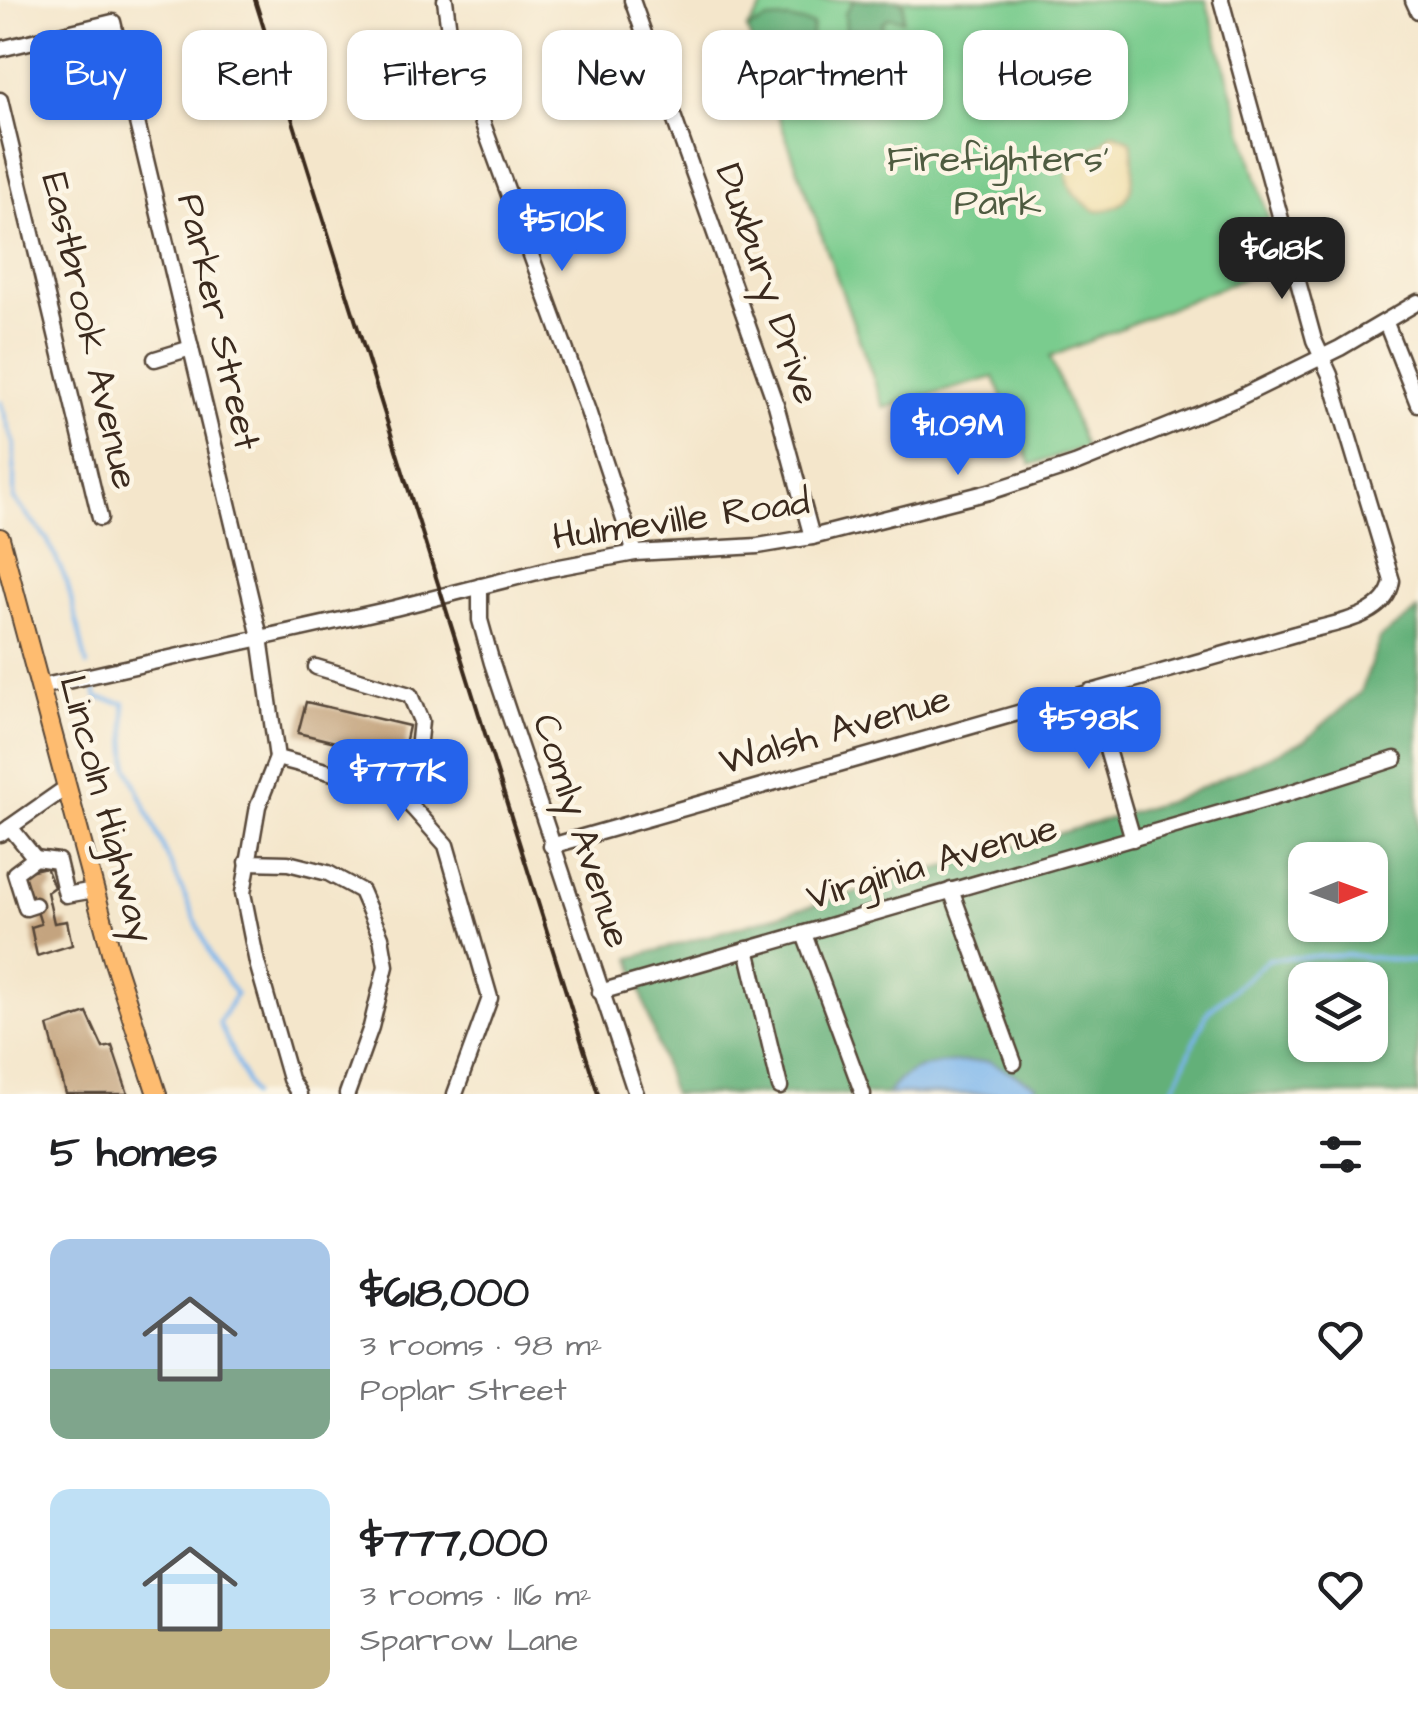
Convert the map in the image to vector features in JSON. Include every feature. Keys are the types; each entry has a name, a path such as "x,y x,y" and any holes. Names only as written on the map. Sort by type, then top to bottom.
{"main road":[{"name":"Lincoln Highway","path":"0,538 125,1002 156,1094"}],"street":[{"path":"444,0 459,61 582,394 635,553"},
{"name":"Duxbury Drive","path":"632,0 776,404 812,537"},
{"path":"1221,0 1321,358"},
{"path":"1414,0 1418,10"},
{"name":"Parker Street","path":"0,49 113,22 260,637 278,758"},
{"name":"Eastbrook Avenue","path":"0,100 100,518"},
{"name":"Hulmeville Road","path":"40,687 635,553 758,546 812,537 989,492 1075,464 1236,399 1321,358 1418,302"},
{"path":"1386,323 1418,404"},
{"path":"154,359 191,348"},
{"name":"Walsh Avenue","path":"551,846 1368,612 1384,602 1392,581 1330,374 1321,358"},
{"name":"Comly Avenue","path":"480,586 478,605 492,663 636,1094"},
{"path":"316,668 410,695 421,721 412,807"},
{"path":"1090,692 1133,838"},
{"path":"299,1094 290,1080 257,964 243,892 258,806 278,758 398,790 446,845 490,998 455,1094"},
{"name":"Virginia Avenue","path":"600,992 1395,759"},
{"path":"67,786 5,831 34,858 58,860 83,848"},
{"path":"34,858 15,873 26,908 94,890"},
{"path":"58,860 66,895"},
{"path":"247,862 288,863 328,872 361,890 381,937 386,966 372,1027 347,1094"},
{"path":"951,890 1014,1063"},
{"path":"804,934 863,1094"},
{"path":"747,949 780,1087"}],"green space":[{"name":"Firefighters' Park","path":"768,0 1206,0 1281,263 1050,357 1085,447 1031,465 994,377 884,408 780,120 943,120 943,30 747,29"},
{"path":"854,0 896,0 904,4 903,20 889,17 882,23 883,30 846,30 845,13"},
{"path":"789,19 813,25 812,30 747,30 768,20"},
{"path":"1418,610 1418,1094 672,1094 631,958 1174,800 1305,740 1361,692 1380,638"}],"sand":[{"path":"1113,133 1131,141 1131,188 1119,205 1094,210 1071,189 1067,176 1069,160 1100,145"}],"water":[{"path":"989,1061 1036,1085 1032,1094 888,1094 897,1082 920,1068"}],"building":[{"path":"306,702 409,726 402,758 298,733"},
{"path":"46,867 54,887 47,892 54,923 67,921 72,945 37,956 31,927 41,924 32,895 24,898 20,873"},
{"path":"87,1013 103,1048 112,1046 128,1094 66,1094 48,1026"}],"waterway":[{"path":"0,401 14,445 14,499 47,539 67,582 87,665"},
{"path":"94,686 97,698 124,703 128,767 214,962 236,994 219,1023 252,1094"},
{"path":"1171,1094 1208,1011 1269,959 1346,955 1418,962"}],"railway":[{"path":"255,0 598,1094"}]}
